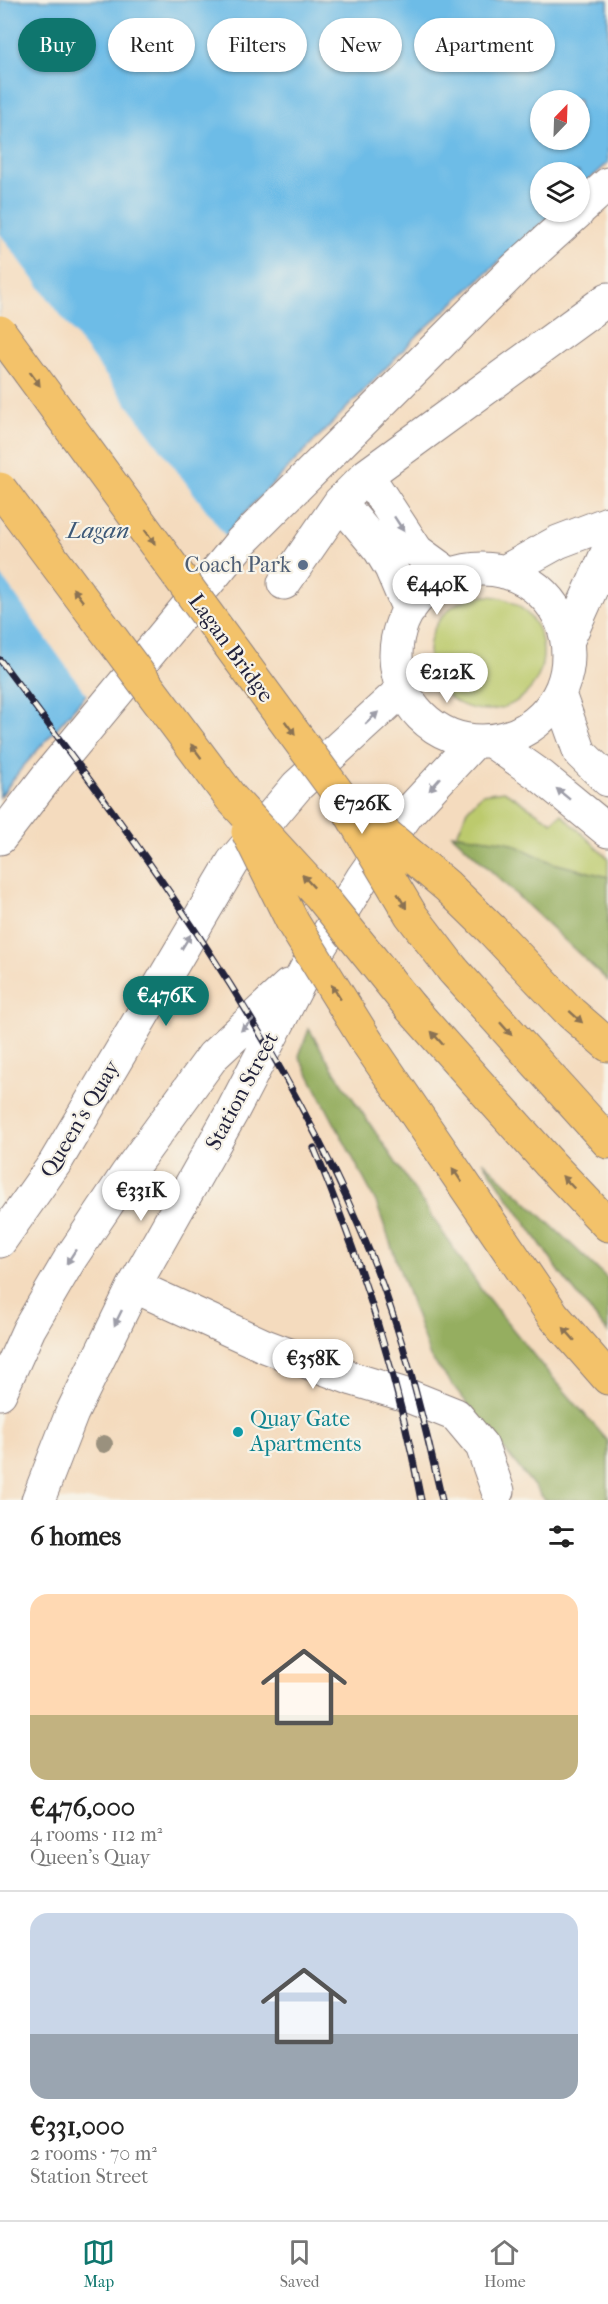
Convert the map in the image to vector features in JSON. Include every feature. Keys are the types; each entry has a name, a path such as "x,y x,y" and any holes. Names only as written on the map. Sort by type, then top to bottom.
{"highway":[{"name":"Lagan Bridge","path":"0,332 340,796 411,915 453,970 608,1142"},
{"path":"0,489 231,798 319,894 411,1008 550,1164 608,1225"},
{"path":"340,796 447,886 572,1013 608,1045"},
{"path":"231,798 293,923 367,1042 553,1315 608,1378"}],"street":[{"path":"590,200 608,184"},
{"path":"0,838 50,773 241,542 508,276 566,222"},
{"path":"284,583 340,502 367,475 608,299"},
{"path":"367,475 417,550 450,575"},
{"path":"340,502 380,550 391,568 409,610"},
{"path":"504,572 558,542 608,523"},
{"path":"567,642 608,551"},
{"path":"483,741 512,736 531,726 547,712 559,694 567,668 567,642 560,618 546,598 527,582 504,572 477,569 450,575 427,589 409,610 398,635 396,662 403,689 415,709 432,725 452,735 483,741 541,776 608,831"},
{"name":"Queen's Quay","path":"0,1241 56,1163 233,862 297,786 403,689"},
{"path":"559,694 580,753 608,780"},
{"name":"Station Street","path":"38,1500 72,1413 134,1286 232,1112 305,970 363,877 408,813 483,741"},
{"path":"0,1393 28,1329 58,1279 141,1156 213,1056 305,970"},
{"path":"134,1286 265,1346 406,1395 456,1415 482,1446 498,1491"}],"green space":[{"path":"486,596 508,600 518,605 534,621 539,631 543,653 539,675 534,685 518,701 508,706 486,710 464,706 454,701 438,685 433,675 429,653 433,631 438,621 454,605 464,600"},
{"path":"504,791 552,822 561,814 608,858 608,877 553,863 508,842 457,835 467,810 482,794"},
{"path":"452,834 508,842 553,863 608,877 608,981"},
{"path":"309,1029 333,1069 482,1291 540,1363 608,1441 608,1500 545,1500 430,1357 376,1202 299,1056"},
{"path":"483,1161 608,1279 608,1333 561,1274"}],"water":[{"path":"0,0 608,0 608,163 590,179 590,162 530,162 530,222 543,222 419,334 252,505 21,769 0,797"}],"pier":[{"name":"Lagan","path":"0,234 227,538 88,697 0,574"}],"railway":[{"path":"0,660 156,873 252,1020 296,1096 336,1175 371,1255 393,1315 442,1500"},
{"path":"314,1148 348,1234 377,1321 401,1409 421,1500"}],"place":[{"name":"Coach Park","path":"303,565"},
{"name":"Quay Gate Apartments","path":"238,1432"}]}
